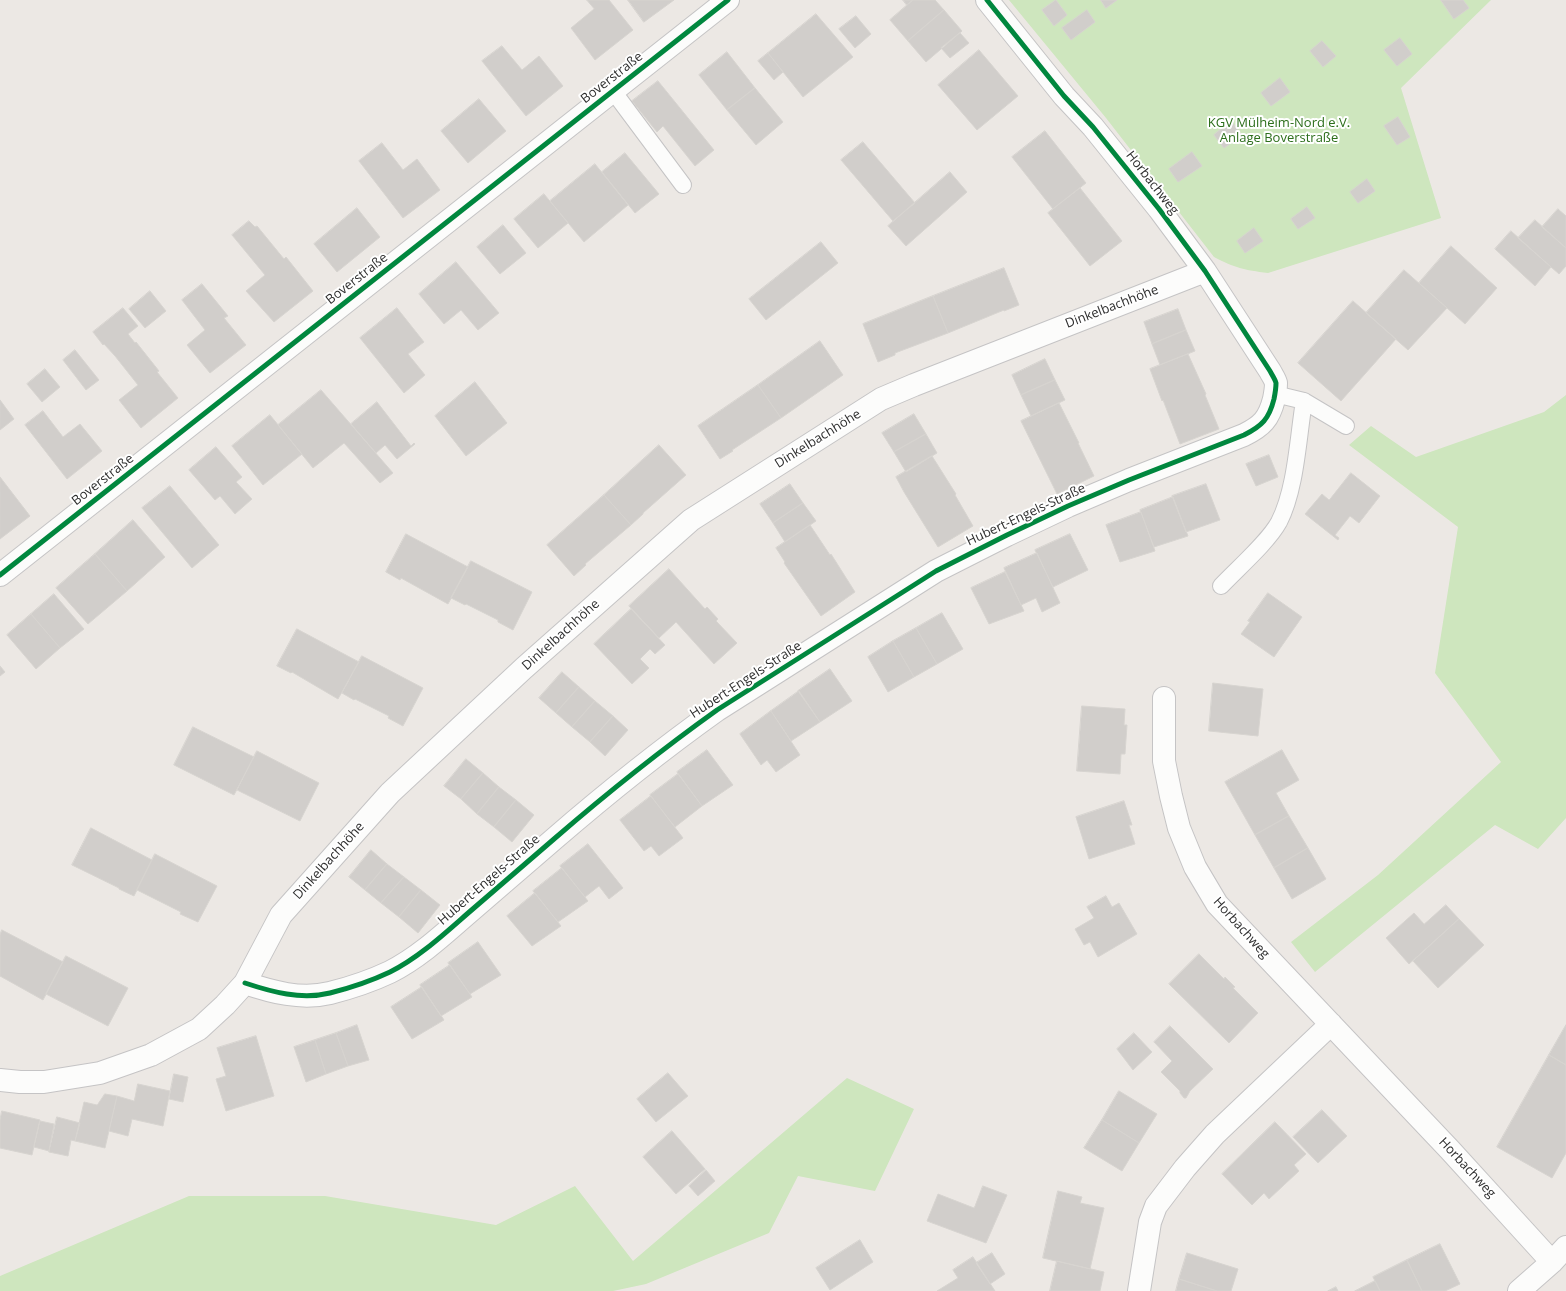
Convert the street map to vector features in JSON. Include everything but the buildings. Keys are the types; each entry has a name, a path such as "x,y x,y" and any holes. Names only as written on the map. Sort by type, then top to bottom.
{"street":[{"name":"Boverstraße","path":"0,575 728,0"},
{"name":"Horbachweg","path":"987,0 1059,90 1098,133 1159,209 1205,271 1270,372 1276,383 1275,394"},
{"name":"Dinkelbachhöhe","path":"0,1080 44,1082 100,1073 151,1055 199,1029 225,1005 245,983 281,916 390,793 524,668 691,520 881,399 1205,271"},
{"name":"Hubert-Engels-Straße","path":"245,983 273,992 303,996 329,993 361,984 390,971 418,954 450,929 579,818 686,732 717,710 936,571 1068,506 1257,429 1266,420 1271,411 1275,394"},
{"name":"Horbachweg","path":"1164,698 1164,761 1179,828 1195,867 1217,904 1455,1156 1559,1254"},
{"path":"1138,1291 1150,1222 1156,1206 1185,1168 1215,1134 1331,1024"},
{"path":"1519,1291 1559,1254"}],"lane":[{"path":"613,91 683,185"},
{"path":"1275,394 1304,401 1346,426"},
{"path":"1221,586 1268,537 1285,508 1292,478 1304,401"}],"green space":[{"name":"KGV Mülheim-Nord e.V. Anlage Boverstraße","path":"1009,0 1491,0 1401,88 1441,218 1268,273 1240,268 1221,261 1214,257 1106,118"},
{"path":"1566,395 1566,818 1538,849 1495,825 1315,972 1291,942 1378,875 1501,762 1435,673 1458,527 1349,445 1371,426 1416,457 1544,412"},
{"path":"847,1078 914,1109 875,1191 798,1176 769,1233 646,1284 613,1291 0,1291 0,1276 189,1196 325,1196 496,1225 575,1186 633,1261"}],"cycle path":[{"path":"0,575 728,0"},
{"path":"245,983 287,994 308,996 338,991 390,972 430,946 594,805 696,725 717,710 936,571 1068,506 1129,480 1244,435 1264,421 1272,406 1276,382 1205,271 1159,209 1093,127 1064,96 987,0"}]}
